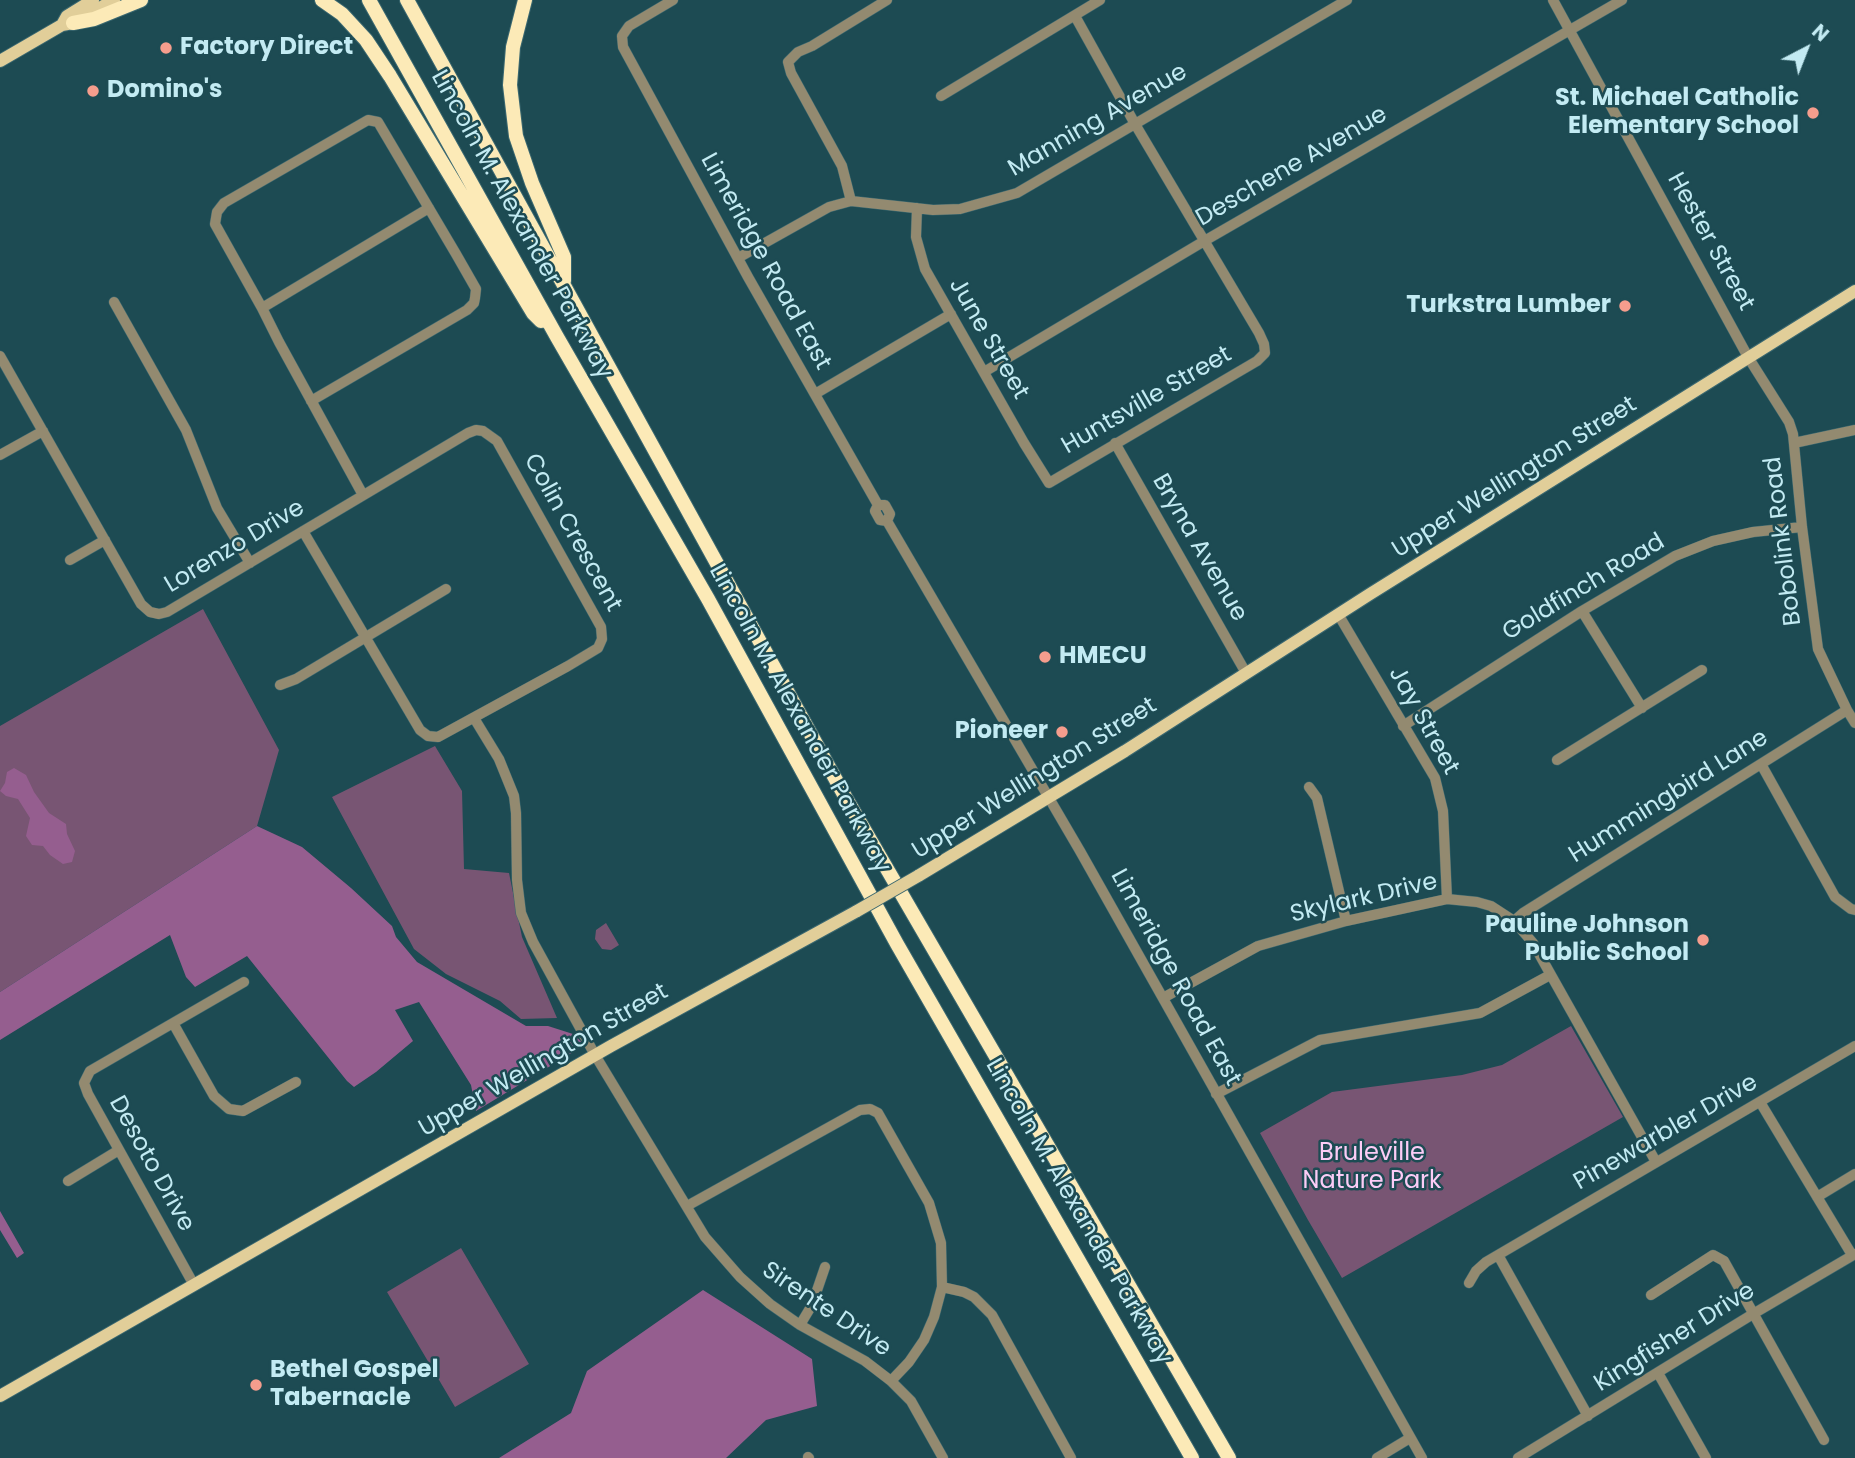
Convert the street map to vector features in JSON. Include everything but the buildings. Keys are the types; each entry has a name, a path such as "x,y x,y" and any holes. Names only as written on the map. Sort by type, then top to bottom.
{"highway":[{"path":"68,24 94,19 141,0"},
{"path":"322,0 342,14 366,40 533,313 557,337"},
{"name":"Lincoln M. Alexander Parkway","path":"369,0 557,337 708,599 897,944 1192,1458"},
{"name":"Lincoln M. Alexander Parkway","path":"407,0 854,812 1230,1458"},
{"path":"525,0 513,47 510,85 516,136 532,183 564,257 564,282"},
{"path":"1195,1398 1216,1421 1239,1458"}],"main road":[{"path":"68,24 67,16 93,0"},
{"path":"0,61 114,0"},
{"name":"Upper Wellington Street","path":"0,1396 596,1055 918,876 1125,751 1338,614 1855,291"}],"street":[{"name":"Limeridge Road East","path":"673,0 629,26 622,36 623,47 815,394 878,505 885,505 890,514 887,521 1163,998 1422,1458"},
{"path":"850,201 842,166 791,73 788,62 798,52 887,0"},
{"path":"941,96 1100,0"},
{"name":"Manning Avenue","path":"738,258 829,207 850,201 933,210 960,209 1017,193 1347,0"},
{"name":"Hester Street","path":"1553,0 1748,357"},
{"name":"Deschene Avenue","path":"984,372 1206,240 1622,0"},
{"path":"1075,16 1135,124 1206,240"},
{"path":"311,401 467,310 474,303 476,289 378,122 368,120 224,204 217,212 215,224 262,308 311,401 363,495"},
{"path":"262,308 429,208"},
{"name":"June Street","path":"916,208 916,237 921,261 928,276 1049,482"},
{"name":"Huntsville Street","path":"1049,482 1257,361 1265,353 1259,333 1206,240"},
{"path":"114,302 186,430 217,508 250,563"},
{"path":"815,394 951,314"},
{"name":"Lorenzo Drive","path":"0,356 141,604 156,614 167,611 250,563 468,433 476,430 487,432"},
{"name":"Bobolink Road","path":"1748,357 1789,422 1794,443 1818,649 1855,723"},
{"path":"1794,443 1855,430"},
{"path":"0,455 43,431"},
{"name":"Colin Crescent","path":"303,531 420,730 428,736 438,737 474,718 598,648 602,639 601,627 497,441 487,432"},
{"name":"Bryna Avenue","path":"1115,443 1247,673"},
{"name":"Goldfinch Road","path":"1404,726 1582,611 1675,556 1713,541 1753,532 1802,527"},
{"path":"70,560 105,540"},
{"path":"280,685 296,679 446,589"},
{"path":"1582,611 1642,708"},
{"name":"Jay Street","path":"1338,614 1435,778 1443,811 1447,899"},
{"path":"1557,760 1702,670"},
{"name":"Hummingbird Lane","path":"1514,921 1847,710"},
{"name":"Sirente Drive","path":"474,718 499,759 514,796 521,913 533,942 596,1055 705,1237 740,1277 770,1304 800,1325 864,1361 891,1381 911,1401 943,1458"},
{"path":"1761,764 1835,897 1855,910"},
{"path":"1309,787 1317,798 1346,921"},
{"name":"Skylark Drive","path":"1163,998 1258,946 1346,921 1447,899 1491,906 1514,921 1533,943 1657,1162"},
{"path":"1216,1094 1320,1040 1480,1013 1550,975"},
{"name":"Desoto Drive","path":"194,1285 84,1083 90,1071 244,982"},
{"path":"173,1023 214,1096 229,1109 243,1111 296,1082"},
{"name":"Pinewarbler Drive","path":"1469,1283 1476,1271 1486,1262 1855,1046"},
{"path":"1760,1102 1854,1255"},
{"path":"687,1206 860,1110 870,1109 878,1113 929,1203 941,1243 942,1286 934,1317 924,1340 909,1362 891,1381"},
{"path":"68,1181 119,1150"},
{"path":"1817,1197 1855,1174"},
{"path":"1498,1255 1588,1416"},
{"path":"1651,1295 1713,1255 1724,1261 1824,1440"},
{"name":"Kingfisher Drive","path":"1518,1458 1854,1255"},
{"path":"800,1325 812,1305 825,1267"},
{"path":"942,1286 974,1297 992,1315 1071,1458"},
{"path":"1658,1373 1706,1458"},
{"path":"1377,1458 1410,1438"}],"green space":[{"path":"203,609 279,750 257,826 0,992 0,726"},
{"path":"435,746 462,791 464,869 509,873 522,937 557,1018 521,1019 500,1001 446,974 414,949 332,797"},
{"path":"606,923 619,945 611,950 602,949 595,939 596,930"},
{"name":"Bruleville Nature Park","path":"1571,1026 1623,1117 1342,1278 1260,1133 1332,1092 1462,1075 1502,1065"},
{"path":"461,1248 529,1364 455,1407 387,1292"}],"shaded area":[{"path":"14,768 26,775 49,813 66,824 67,834 75,851 72,862 63,864 43,846 32,845 26,836 30,818 18,799 6,796 0,791 7,772"},
{"path":"257,826 302,847 351,888 392,926 396,937 417,962 526,1026 548,1026 573,1034 585,1045 476,1111 471,1085 419,1002 395,1010 413,1041 354,1087 247,956 195,987 186,977 170,935 0,1040 0,992"},
{"path":"0,1211 24,1253 17,1258 0,1230"},
{"path":"703,1290 812,1359 817,1406 766,1420 726,1458 499,1458 571,1413 587,1371"}],"place":[{"name":"Factory Direct","path":"166,48"},
{"name":"Domino's","path":"93,91"},
{"name":"St. Michael Catholic Elementary School","path":"1813,113"},
{"name":"Turkstra Lumber","path":"1625,306"},
{"name":"HMECU","path":"1045,657"},
{"name":"Pioneer","path":"1062,732"},
{"name":"Pauline Johnson Public School","path":"1703,940"},
{"name":"Bethel Gospel Tabernacle","path":"256,1385"}]}
